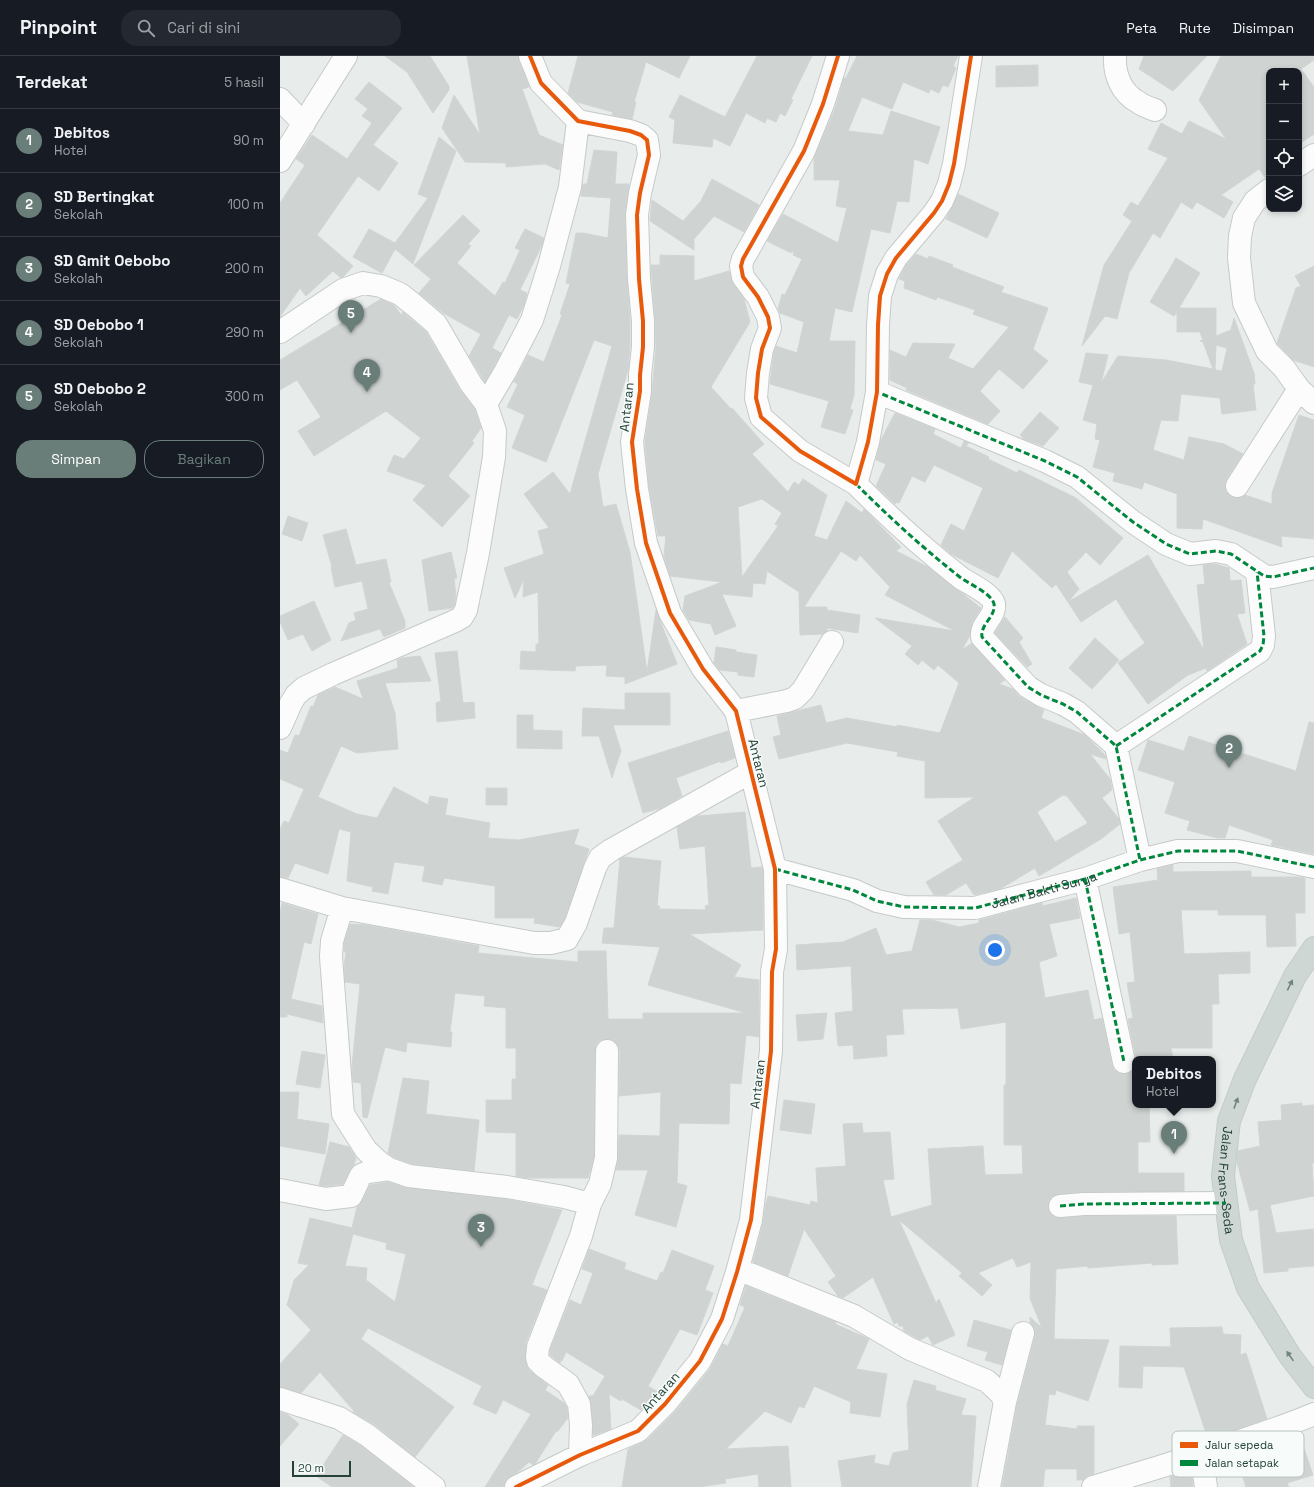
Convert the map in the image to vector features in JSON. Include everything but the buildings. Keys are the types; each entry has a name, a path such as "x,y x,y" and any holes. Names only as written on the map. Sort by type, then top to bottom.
{"main road":[{"name":"Jalan Frans-Seda","path":"1314,948 1291,983 1245,1079 1229,1121 1223,1176 1231,1240 1248,1288 1290,1356 1314,1387"}],"street":[{"path":"280,161 346,56"},
{"path":"486,404 505,372 532,320 549,266 570,187 578,121 541,83 530,56"},
{"path":"838,56 823,104 804,151 743,259 741,266 743,277 758,298 768,316 770,328 762,349 758,373 756,398 761,416 800,452 856,484 896,523 962,578 989,596 994,602 994,609 992,616 983,626 981,632 982,637 1028,687 1041,695 1064,704 1077,712 1116,746 1140,860"},
{"path":"856,484 868,442 877,392 880,296 887,274 896,258 942,201 949,184 954,164 971,56"},
{"path":"1115,56 1117,78 1127,93 1137,102 1156,110"},
{"path":"280,98 304,124"},
{"name":"Antaran","path":"516,1487 550,1481 580,1455 638,1431 665,1404 700,1361 722,1319 751,1220 771,1051 772,972 776,949 775,869 736,711 703,669 670,613 646,543 632,442 640,391 643,347 643,321 639,279 638,215 640,193 649,155 647,140 641,135 630,131 578,121"},
{"path":"1302,163 1314,154"},
{"path":"1237,486 1307,396 1284,368 1267,352 1244,303 1239,258 1240,236 1244,218 1255,201 1266,192"},
{"path":"280,332 343,290 363,283 381,286 400,294 436,324 471,384 486,404 496,431 494,457 476,560 466,610 462,617 304,688 296,695 291,703 280,728"},
{"path":"877,392 1045,461 1077,477 1133,522 1166,544 1190,554 1216,551 1231,554 1264,576 1273,577 1314,568"},
{"path":"1116,746 1260,651 1263,645 1264,636 1257,572"},
{"path":"736,711 787,701 795,698 803,690 832,642"},
{"path":"280,889 342,908 534,943 551,943 567,939 576,924 594,868 600,858 618,846 751,772"},
{"name":"Jalan Bakti Surya","path":"775,869 853,890 877,900 904,907 975,908 1085,879 1140,860 1178,851 1237,851 1314,867"},
{"path":"1085,879 1124,1062"},
{"path":"342,908 332,941 331,957 343,1114 366,1150 389,1169 409,1176 507,1187 564,1197 590,1204"},
{"path":"580,1455 581,1425 579,1404 568,1384 543,1366 538,1361 537,1357 538,1347 581,1236 590,1204 600,1184 606,1158 607,1051"},
{"path":"280,1190 326,1200 351,1196 360,1175 368,1172 389,1169"},
{"path":"1060,1206 1084,1204 1226,1203"},
{"path":"737,1272 750,1274 854,1316 910,1349 987,1381 1001,1394 1005,1402"},
{"path":"989,1487 1005,1402 1023,1333"},
{"path":"280,1399 339,1418 367,1435 434,1487"},
{"path":"1270,1431 1314,1414"},
{"path":"1093,1487 1172,1463"},
{"path":"1204,1477 1206,1487"}],"marked path":[{"path":"876,395 877,392 1045,461 1077,477 1133,522 1166,544 1190,554 1216,551 1231,554 1264,576 1273,577 1314,568"},
{"path":"856,484 894,521 934,556 961,578 980,590 992,600 994,604 993,613 983,628 982,637 1028,687 1041,695 1063,704 1077,712 1116,746 1140,860"},
{"path":"1116,746 1260,651 1263,645 1264,636 1257,572"},
{"path":"775,869 853,890 877,901 904,907 975,908 1085,879 1140,860 1178,851 1237,851 1314,867"},
{"path":"1085,879 1124,1062"},
{"path":"1060,1206 1084,1204 1226,1203"}],"cycle path":[{"path":"516,1487 580,1455 638,1431 665,1404 700,1361 722,1319 751,1220 771,1051 772,972 776,949 775,869 736,711 703,669 670,613 646,543 637,489 632,442 640,391 643,347 637,215 640,193 649,155 647,140 641,135 630,131 578,121 541,83 530,56"},
{"path":"838,56 823,104 804,151 743,259 741,266 743,277 758,297 768,317 770,328 762,349 758,373 756,398 761,417 800,451 856,484 868,442 877,392 880,296 887,274 896,258 934,213 942,201 949,184 954,164 971,56"}],"place":[{"name":"SD Oebobo 2","path":"351,333"},
{"name":"SD Oebobo 1","path":"367,392"},
{"name":"SD Bertingkat","path":"1229,768"},
{"name":"Debitos","path":"1174,1154"},
{"name":"SD Gmit Oebobo","path":"481,1247"}]}
